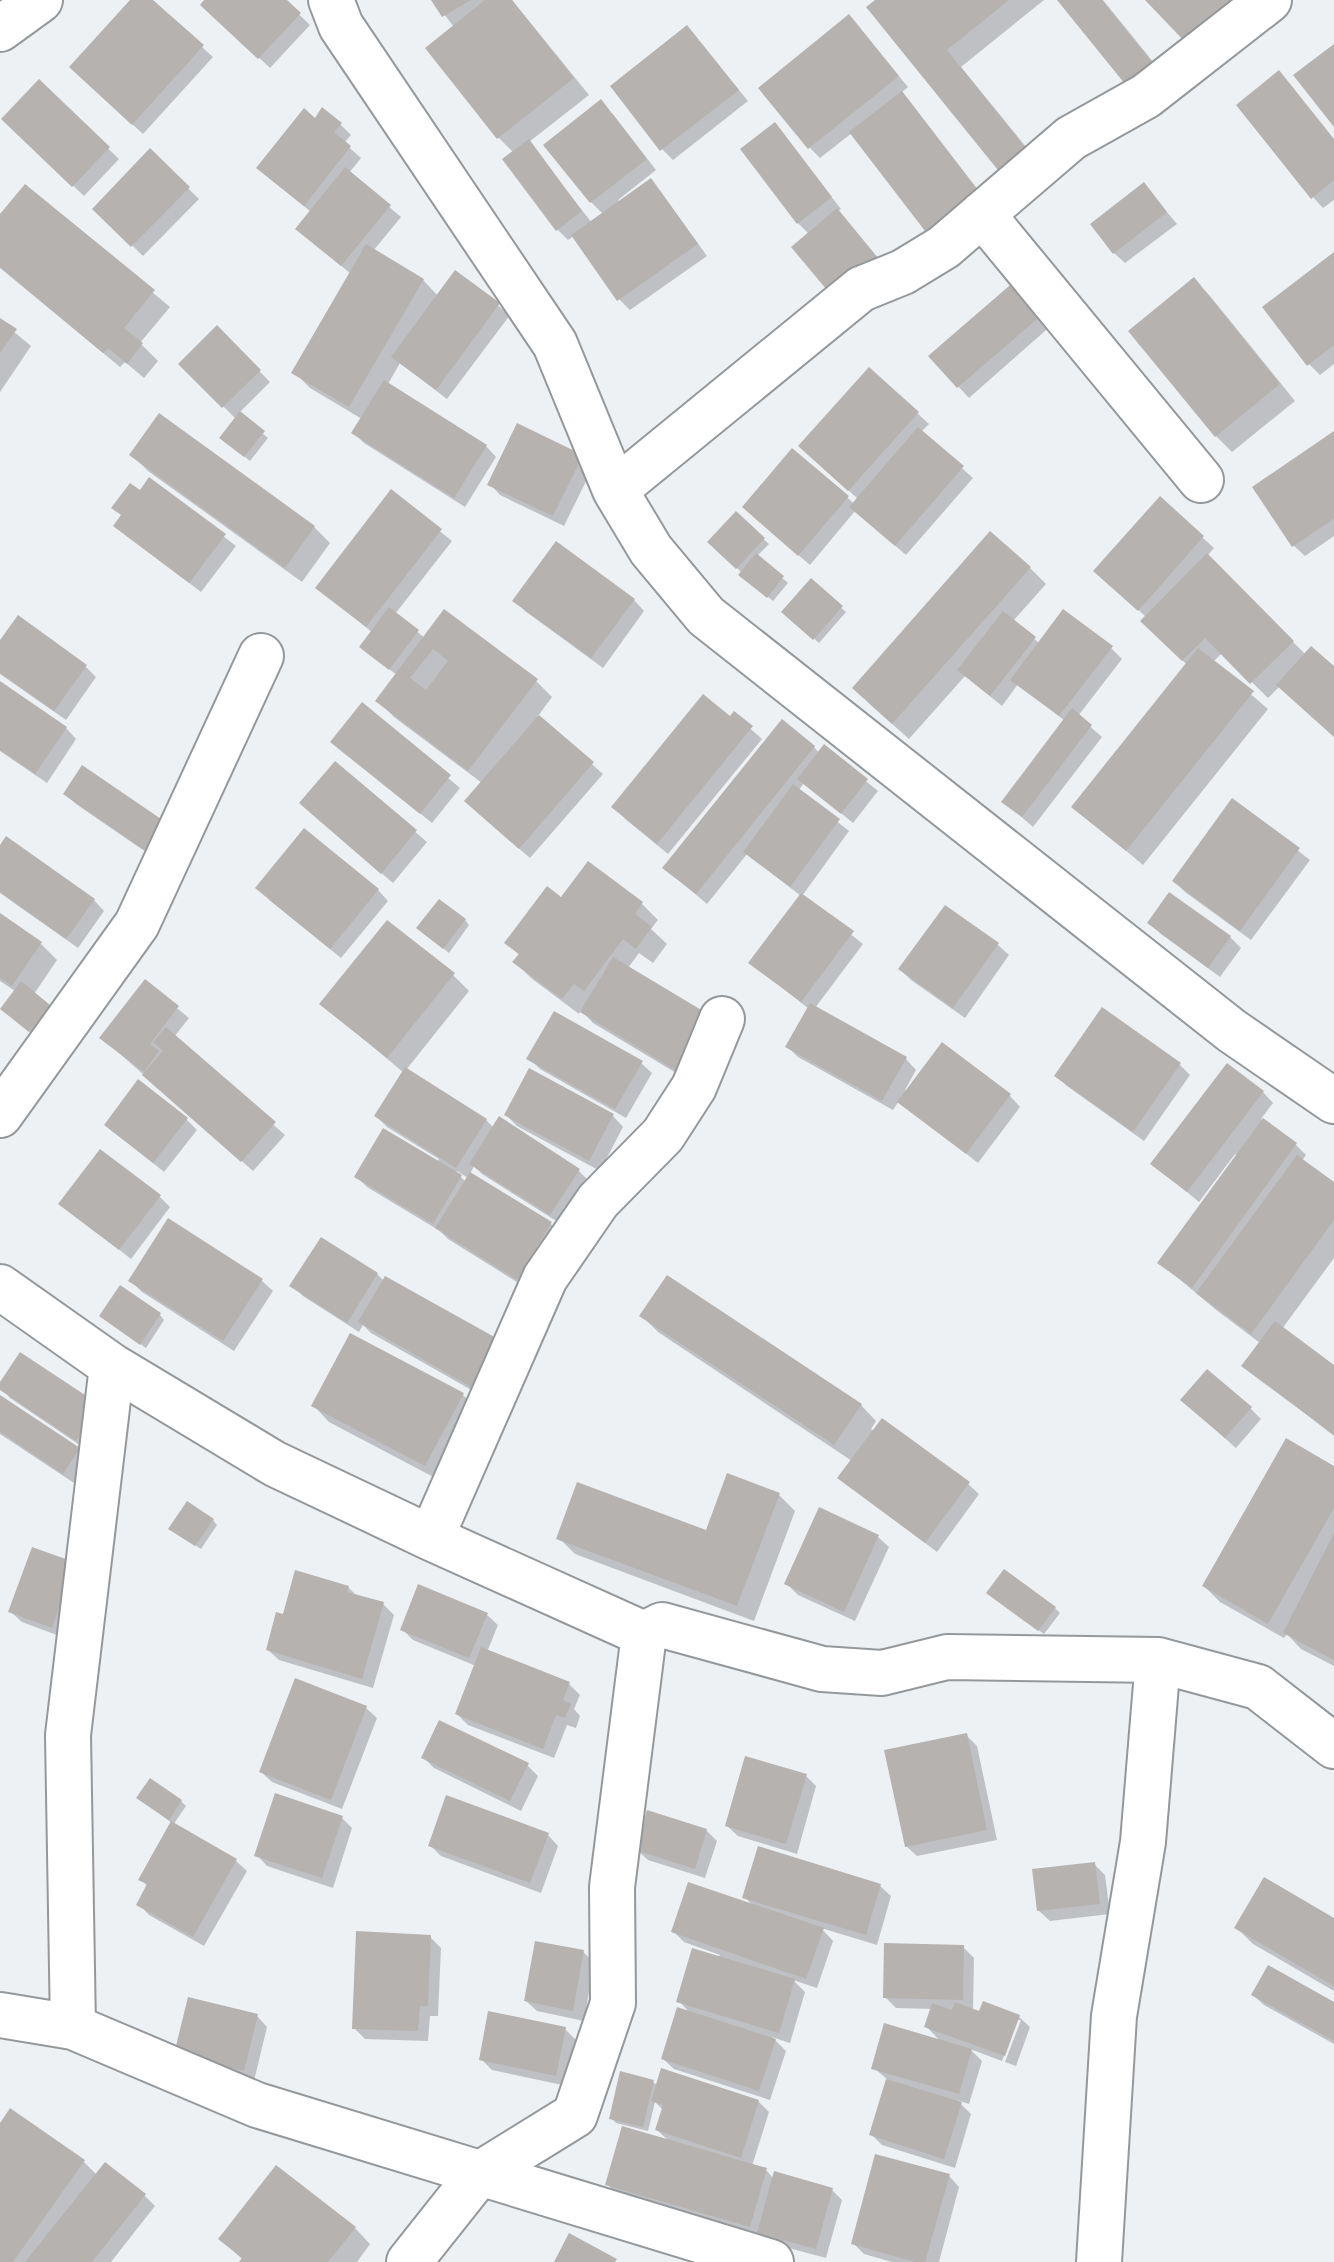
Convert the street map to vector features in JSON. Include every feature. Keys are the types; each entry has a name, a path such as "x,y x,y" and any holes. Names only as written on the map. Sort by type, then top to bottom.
{"street":[{"path":"0,29 40,0"},
{"path":"331,0 341,26 555,344 615,490 651,550 706,616 1232,1031 1334,1101"},
{"path":"615,490 861,289 903,272 944,247 1071,138 1146,96 1269,0"},
{"path":"982,214 1201,480"},
{"path":"0,1115 137,924 261,656"},
{"path":"431,1538 545,1278 598,1201 663,1135 694,1087 722,1019"},
{"path":"0,1287 112,1366 275,1464 644,1634"},
{"path":"73,2027 68,1735 112,1366"},
{"path":"644,1634 662,1625 822,1669 882,1673 947,1657 1158,1660 1258,1687 1334,1746"},
{"path":"409,2262 478,2175 575,2115 613,2003 612,1887 644,1634"},
{"path":"1099,2262 1114,2016 1143,1842 1158,1660"},
{"path":"0,2015 73,2027 257,2105 771,2262"}],"building":[{"path":"130,0 153,0 204,45 132,125 69,67"},
{"path":"204,0 287,0 301,13 258,59 200,5"},
{"path":"431,0 471,0 442,17"},
{"path":"485,0 512,0 574,78 497,139 425,48"},
{"path":"875,0 1009,0 947,50 1033,157 1006,180 866,7"},
{"path":"1057,0 1102,0 1152,62 1125,84"},
{"path":"1145,0 1235,0 1188,45"},
{"path":"849,14 899,76 808,149 758,88"},
{"path":"687,25 739,90 660,151 610,86"},
{"path":"1334,44 1334,127 1293,75"},
{"path":"1279,70 1334,139 1334,180 1311,199 1236,105"},
{"path":"39,79 110,147 72,187 1,119"},
{"path":"902,91 978,190 925,231 849,132"},
{"path":"601,99 647,159 590,203 543,145"},
{"path":"322,107 342,123 334,132 351,146 304,206 256,168 304,108 315,118"},
{"path":"775,122 832,197 797,224 740,149"},
{"path":"529,139 582,211 556,231 502,159"},
{"path":"150,148 190,187 131,247 92,209"},
{"path":"345,167 391,205 341,266 295,229"},
{"path":"651,178 698,244 617,301 571,235"},
{"path":"1144,182 1167,212 1113,254 1090,224"},
{"path":"25,184 155,290 124,328 143,343 127,364 108,348 103,353 0,267 0,214"},
{"path":"837,208 883,264 837,302 791,247"},
{"path":"366,244 424,279 349,407 291,373"},
{"path":"1334,252 1334,345 1307,366 1262,307"},
{"path":"455,270 500,303 436,390 391,357"},
{"path":"1194,277 1280,384 1215,437 1128,331"},
{"path":"1016,280 1044,313 957,388 928,356"},
{"path":"0,318 17,329 0,353"},
{"path":"217,325 261,370 222,408 178,364"},
{"path":"869,367 919,412 848,491 798,446"},
{"path":"384,380 487,445 454,498 351,433"},
{"path":"240,411 265,431 244,457 219,438"},
{"path":"159,413 315,526 285,568 129,455"},
{"path":"517,423 583,455 553,516 487,485"},
{"path":"918,427 964,466 895,546 849,507"},
{"path":"1334,431 1334,519 1292,547 1252,487"},
{"path":"792,448 849,496 798,556 742,507"},
{"path":"149,477 226,534 189,583 113,526 121,515 111,508 130,483 140,490"},
{"path":"391,489 442,529 366,627 315,588"},
{"path":"1160,496 1204,536 1138,611 1093,571"},
{"path":"736,511 765,538 736,569 707,542"},
{"path":"990,531 1031,567 892,724 852,688"},
{"path":"556,541 635,599 591,658 512,601"},
{"path":"756,553 784,576 767,598 738,575"},
{"path":"1207,553 1294,641 1250,684 1205,638 1182,661 1140,621"},
{"path":"811,578 843,606 813,640 781,612"},
{"path":"389,607 419,630 389,670 359,647"},
{"path":"444,609 538,679 468,771 375,701","holes":["433,649 448,661 426,690 410,678"]},
{"path":"1063,609 1113,646 1059,716 1010,680"},
{"path":"1003,611 1036,637 990,696 957,670"},
{"path":"18,615 87,665 54,711 0,673 0,640"},
{"path":"1311,646 1334,666 1334,737 1276,685"},
{"path":"1198,648 1254,691 1126,851 1071,807"},
{"path":"0,681 67,727 35,774 0,750"},
{"path":"703,694 730,716 734,711 753,726 657,844 611,807"},
{"path":"362,702 451,775 420,814 330,742"},
{"path":"1072,708 1092,725 1022,817 1001,802"},
{"path":"539,715 594,762 519,849 464,801"},
{"path":"782,719 815,746 696,894 662,868"},
{"path":"824,744 868,779 841,814 797,779"},
{"path":"335,761 417,830 381,874 299,803"},
{"path":"82,765 164,821 144,850 63,794"},
{"path":"793,784 840,819 790,887 743,852"},
{"path":"1232,798 1300,848 1240,931 1172,881"},
{"path":"304,828 379,889 330,949 255,888"},
{"path":"6,836 95,899 66,939 0,892 0,845"},
{"path":"588,861 643,902 635,914 652,927 636,949 623,939 584,991 574,984 562,999 512,962 519,954 504,943 547,886 561,897"},
{"path":"1169,892 1231,936 1208,968 1147,923"},
{"path":"801,893 854,931 801,1002 748,963"},
{"path":"439,899 466,919 443,949 416,928"},
{"path":"945,905 999,943 953,1008 898,969"},
{"path":"0,913 42,942 12,986 0,978"},
{"path":"387,920 455,973 387,1058 319,1004"},
{"path":"613,957 708,1014 675,1070 580,1012"},
{"path":"145,979 179,1006 150,1044 159,1051 144,1072 99,1038"},
{"path":"21,981 50,1005 29,1032 0,1009"},
{"path":"810,1003 907,1057 882,1101 785,1047"},
{"path":"1102,1007 1181,1063 1133,1132 1054,1076"},
{"path":"554,1011 643,1061 615,1109 526,1059"},
{"path":"166,1027 276,1122 241,1162 142,1075 163,1051 153,1042"},
{"path":"942,1042 1011,1094 966,1154 897,1102"},
{"path":"1227,1063 1264,1091 1187,1192 1150,1164"},
{"path":"405,1067 487,1119 456,1168 374,1116"},
{"path":"529,1068 614,1114 589,1161 504,1115"},
{"path":"138,1079 188,1118 153,1163 104,1125"},
{"path":"499,1116 580,1169 550,1215 469,1164"},
{"path":"1263,1118 1297,1143 1192,1288 1157,1263"},
{"path":"383,1128 462,1175 433,1224 354,1177"},
{"path":"100,1149 161,1195 119,1250 58,1204"},
{"path":"1297,1155 1334,1182 1334,1220 1251,1334 1196,1293"},
{"path":"470,1172 552,1222 517,1280 435,1228"},
{"path":"168,1218 263,1279 223,1341 128,1281"},
{"path":"321,1237 378,1273 347,1323 289,1286"},
{"path":"667,1275 862,1404 834,1445 639,1316"},
{"path":"385,1276 498,1339 471,1387 358,1322"},
{"path":"120,1285 161,1313 140,1345 99,1316"},
{"path":"1275,1321 1334,1365 1334,1435 1241,1366"},
{"path":"350,1333 464,1393 425,1466 311,1406"},
{"path":"20,1352 100,1405 76,1441 0,1390 0,1382"},
{"path":"1207,1369 1252,1407 1225,1438 1180,1400"},
{"path":"0,1395 80,1448 63,1474 0,1432"},
{"path":"882,1418 970,1482 925,1543 837,1478"},
{"path":"1286,1438 1334,1466 1334,1508 1268,1624 1202,1586"},
{"path":"727,1473 780,1493 737,1606 556,1539 577,1482 706,1530"},
{"path":"187,1501 214,1519 195,1546 168,1529"},
{"path":"819,1507 879,1535 844,1612 784,1584"},
{"path":"1334,1533 1334,1660 1283,1633"},
{"path":"32,1547 74,1562 52,1628 8,1612"},
{"path":"1004,1569 1056,1607 1038,1631 986,1593"},
{"path":"295,1570 349,1586 347,1592 384,1602 362,1679 266,1650 276,1612 283,1614"},
{"path":"418,1584 488,1613 469,1658 400,1630"},
{"path":"481,1647 570,1682 563,1700 571,1704 565,1718 556,1715 543,1749 455,1714"},
{"path":"295,1678 367,1706 331,1800 259,1772"},
{"path":"439,1720 529,1763 510,1801 421,1758"},
{"path":"967,1733 987,1830 905,1847 884,1750"},
{"path":"745,1756 807,1774 786,1844 725,1826"},
{"path":"150,1778 182,1800 169,1820 136,1798"},
{"path":"275,1793 343,1816 322,1878 254,1856"},
{"path":"446,1795 549,1833 530,1883 428,1846"},
{"path":"647,1810 707,1829 695,1869 635,1850"},
{"path":"171,1821 237,1859 193,1937 136,1905 147,1884 138,1880"},
{"path":"758,1846 881,1884 866,1935 742,1898"},
{"path":"1095,1862 1100,1904 1037,1911 1032,1869"},
{"path":"1264,1877 1334,1918 1334,1986 1234,1928"},
{"path":"688,1882 824,1928 806,1979 671,1932"},
{"path":"356,1931 431,1935 428,2006 420,2006 418,2031 352,2029"},
{"path":"535,1941 584,1950 573,2011 524,2001"},
{"path":"884,1943 964,1945 963,2000 883,1998"},
{"path":"692,1948 795,1979 779,2033 676,2002"},
{"path":"1268,1965 1334,2002 1334,2041 1251,1995"},
{"path":"188,1997 258,2014 244,2071 174,2054"},
{"path":"983,2001 1020,2015 1005,2056 924,2027 932,2003 952,2010 955,2002 979,2011"},
{"path":"677,2007 776,2039 759,2091 661,2059"},
{"path":"488,2011 566,2027 556,2076 479,2060"},
{"path":"884,2023 972,2049 959,2094 871,2069"},
{"path":"661,2068 759,2100 741,2158 655,2130 663,2105 651,2101"},
{"path":"620,2071 654,2080 643,2127 609,2119"},
{"path":"886,2079 962,2102 944,2159 869,2135"},
{"path":"10,2108 85,2160 13,2262 0,2262 0,2123"},
{"path":"622,2126 767,2168 750,2227 605,2185"},
{"path":"875,2154 950,2174 925,2262 851,2244"},
{"path":"105,2162 146,2194 92,2262 25,2262"},
{"path":"276,2165 356,2227 328,2262 239,2262 242,2258 218,2239"},
{"path":"774,2171 833,2188 816,2249 757,2233"},
{"path":"569,2233 617,2259 615,2262 554,2262"}]}
